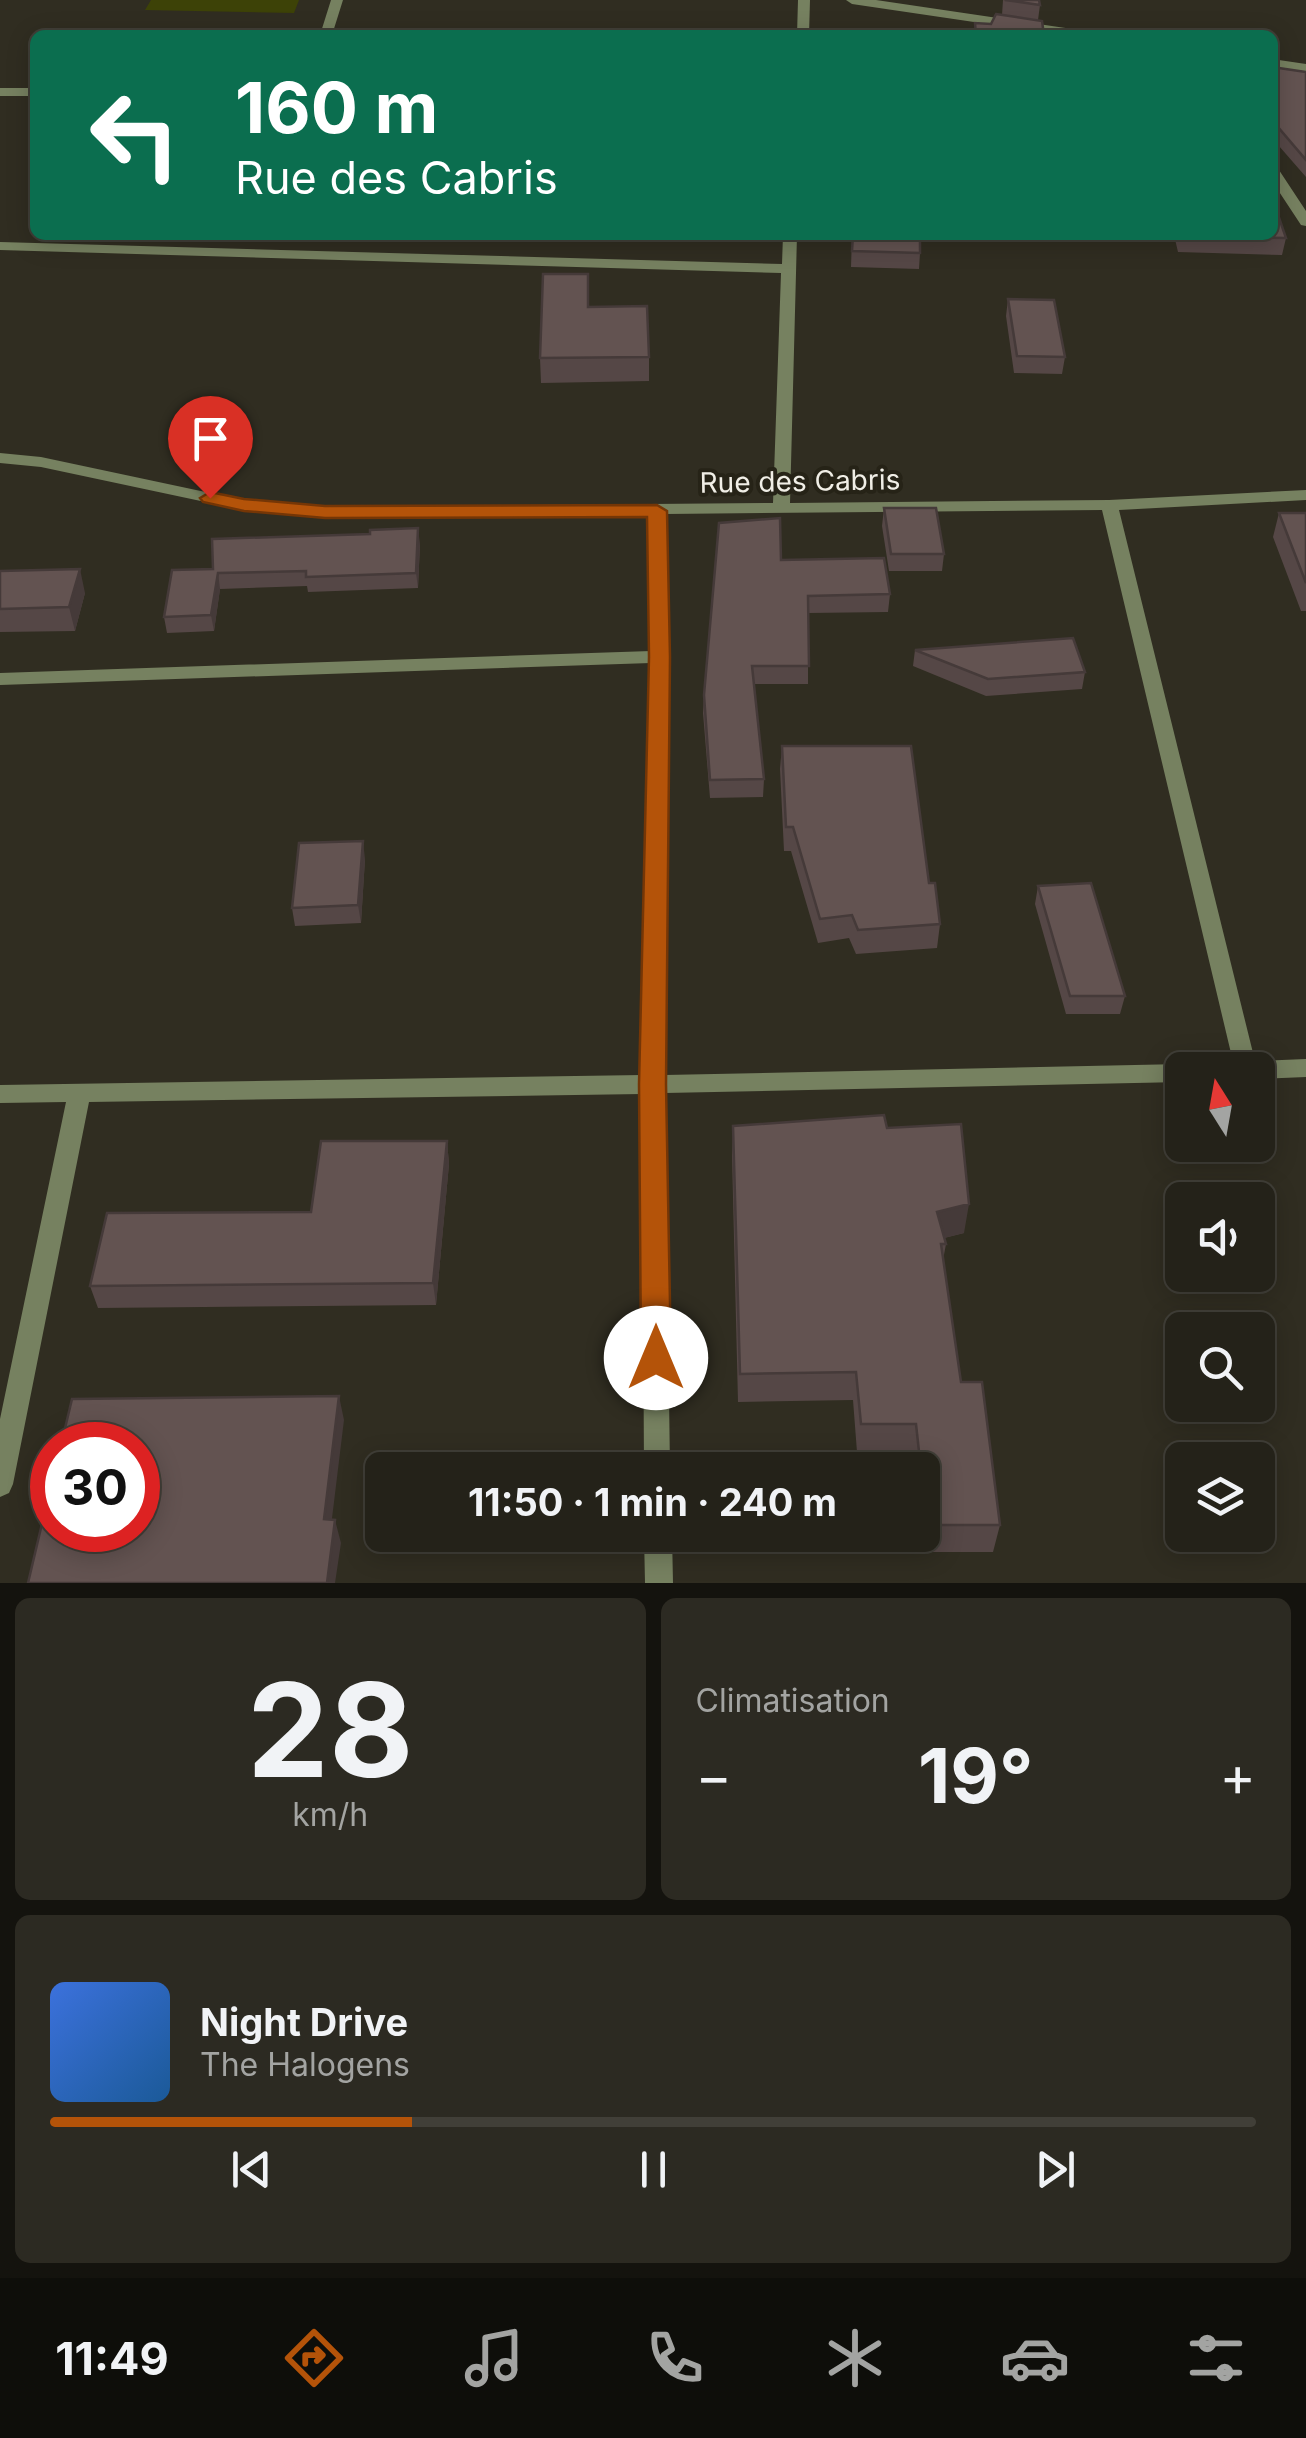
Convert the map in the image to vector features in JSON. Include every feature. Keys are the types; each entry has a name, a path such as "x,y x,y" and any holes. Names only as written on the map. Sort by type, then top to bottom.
{"street":[{"path":"327,30 336,0"},
{"path":"803,30 804,0"},
{"path":"852,0 1053,30"},
{"path":"1278,64 1306,68"},
{"path":"0,92 30,92"},
{"path":"1278,179 1306,222"},
{"path":"781,509 790,240"},
{"path":"0,246 788,270"},
{"name":"Rue des Cabris","path":"0,458 41,462 244,505 325,512 1109,504 1306,495"},
{"path":"1109,504 1242,1052"},
{"path":"657,511 660,657 652,1084 657,1452"},
{"path":"0,679 660,657"},
{"path":"1275,1069 1306,1068"},
{"path":"0,1094 1165,1073"},
{"path":"0,1484 79,1093"},
{"path":"658,1552 659,1583"}],"green space":[{"path":"151,0 299,0 294,13 145,10"}],"building":[{"path":"1005,0 1039,0 1040,5"},
{"path":"996,14 1042,21 1043,30 976,30 975,23 991,24"},
{"path":"1278,68 1306,72 1306,160 1278,127"},
{"path":"1278,215 1286,238 1278,238"},
{"path":"853,240 920,240 920,253 852,251"},
{"path":"543,274 588,274 588,307 647,306 649,357 540,358"},
{"path":"1008,299 1054,300 1065,357 1017,356"},
{"path":"884,508 936,508 944,554 891,554"},
{"path":"1279,513 1306,513 1306,583"},
{"path":"780,518 781,560 884,558 890,594 808,596 809,666 752,666 764,779 710,780 704,695 719,523"},
{"path":"418,528 416,573 306,577 306,571 218,573 211,615 164,617 172,570 213,569 212,539 370,534 370,530"},
{"path":"80,569 69,607 0,609 0,571"},
{"path":"1073,638 1085,672 988,679 915,650"},
{"path":"782,746 911,746 929,883 935,883 940,924 858,930 852,915 820,919 793,827 786,827"},
{"path":"363,841 358,905 292,908 299,843"},
{"path":"1091,883 1125,996 1070,996 1038,886"},
{"path":"884,1115 887,1128 961,1124 969,1204 937,1212 946,1244 941,1244 961,1382 982,1382 1000,1525 940,1525 940,1452 919,1452 916,1424 861,1424 856,1372 740,1374 733,1126"},
{"path":"321,1141 447,1141 433,1283 90,1286 107,1213 311,1212"},
{"path":"339,1396 324,1519 335,1520 327,1583 28,1583 35,1552 160,1552 160,1422 66,1422 72,1399"}],"route":[{"path":"210,498 325,512 657,511 660,657 652,1084 656,1358"}]}
